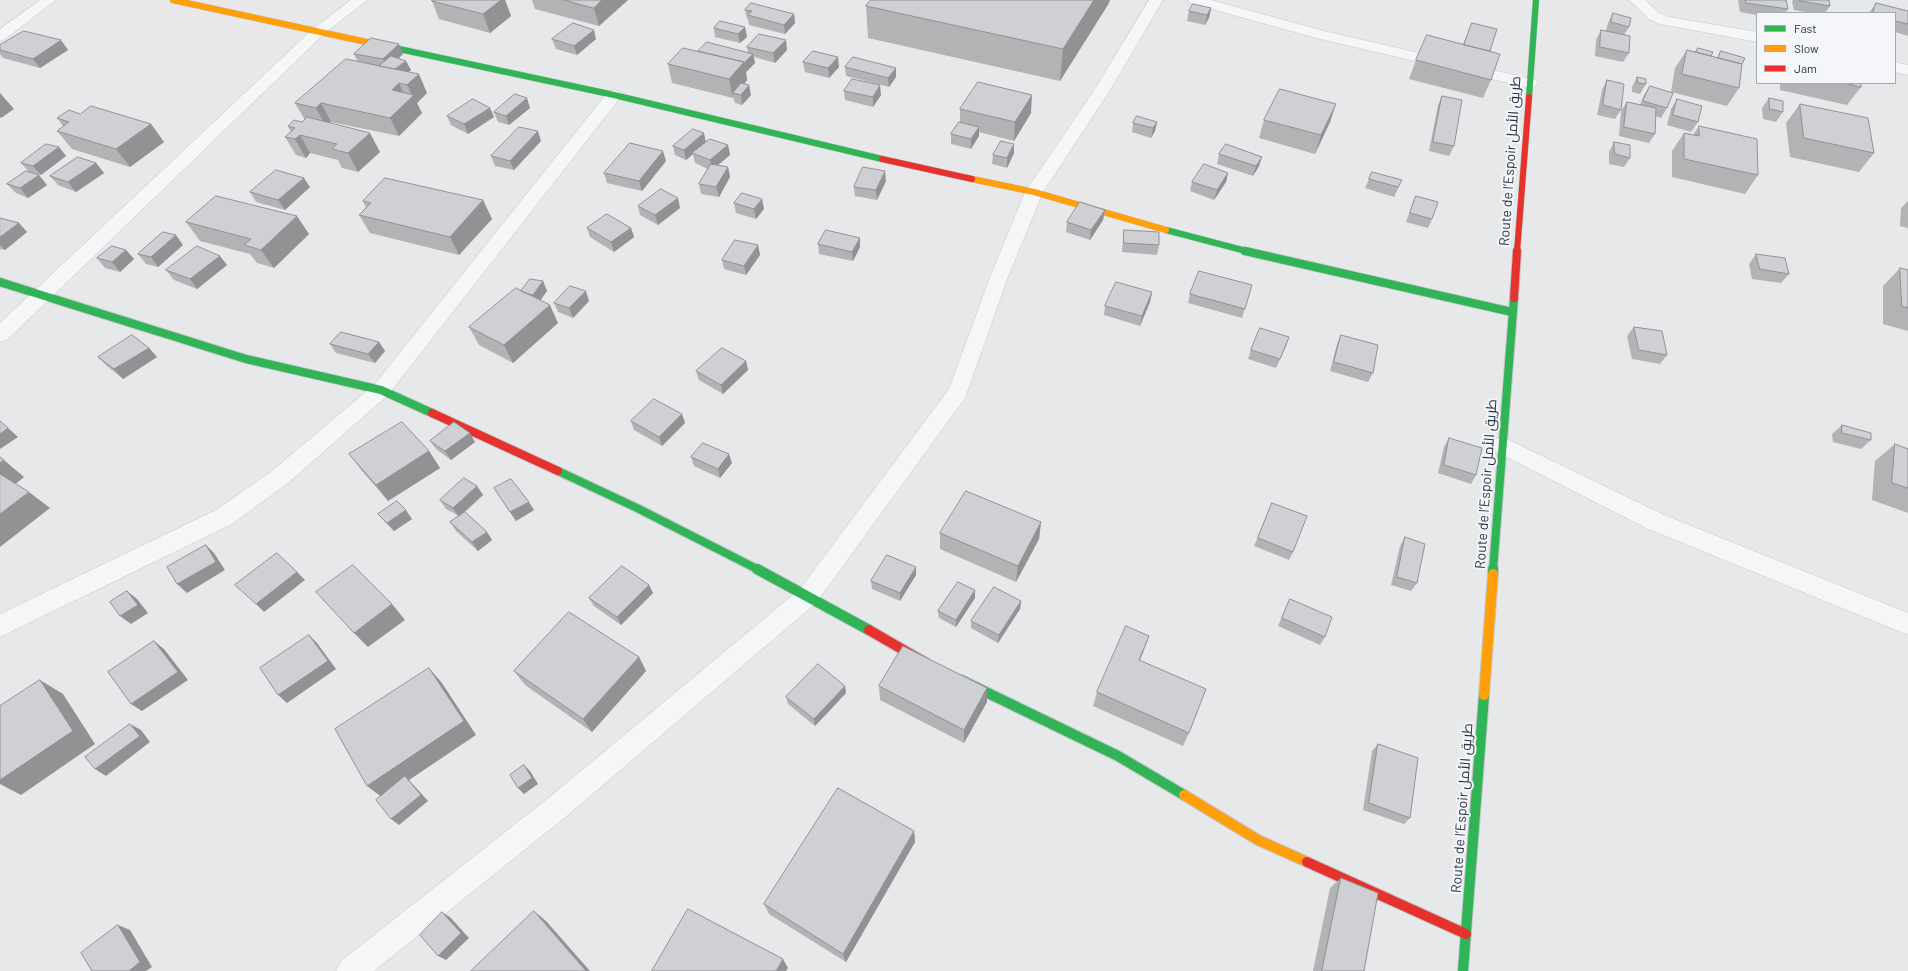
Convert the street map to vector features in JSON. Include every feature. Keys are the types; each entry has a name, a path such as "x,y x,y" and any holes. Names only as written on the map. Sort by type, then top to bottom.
{"main road":[{"path":"173,0 614,95 905,164 1034,192 1222,246 1512,312"},
{"name":"Route de l’Espoir طريق الأمل","path":"1463,971 1536,0"},
{"path":"0,282 246,359 381,390 646,511 808,596 908,655 936,668"},
{"path":"950,675 1118,756 1258,840 1466,934"}],"street":[{"path":"0,36 49,0"},
{"path":"0,335 44,295 319,31 360,0"},
{"path":"351,971 560,805 808,596 958,392 999,277 1034,192 1101,92 1156,0"},
{"path":"1195,0 1321,35 1530,83"},
{"path":"1636,0 1654,16 1665,21 1756,37"},
{"path":"1896,67 1908,70"},
{"path":"0,626 224,517 280,476 381,390 614,95"},
{"path":"1503,445 1654,521 1908,624"}],"building":[{"path":"432,0 501,0 483,14"},
{"path":"564,0 602,0 594,8"},
{"path":"871,0 1094,0 1063,49 866,6"},
{"path":"1746,0 1786,0 1788,9 1746,3"},
{"path":"1829,0 1830,6 1800,1"},
{"path":"751,3 794,14 784,25 748,15 752,11 745,10"},
{"path":"1876,3 1908,11 1908,24 1896,21 1896,12 1873,12"},
{"path":"1193,4 1211,8 1207,15 1189,11"},
{"path":"1613,13 1631,18 1629,27 1611,22"},
{"path":"720,21 745,27 738,34 714,28"},
{"path":"573,23 594,30 574,46 552,39"},
{"path":"1472,23 1497,29 1490,51 1464,45"},
{"path":"1601,30 1630,36 1629,53 1600,47"},
{"path":"24,31 61,40 33,59 0,50 0,45"},
{"path":"759,34 786,40 773,53 747,47"},
{"path":"1427,35 1500,54 1491,80 1416,60"},
{"path":"371,38 399,44 383,59 354,54"},
{"path":"707,42 753,54 744,63 698,51"},
{"path":"683,48 744,62 729,79 668,64"},
{"path":"1698,48 1713,52 1711,56 1696,52"},
{"path":"1687,50 1742,64 1739,88 1682,74"},
{"path":"813,51 838,57 828,68 803,62"},
{"path":"1721,51 1745,58 1742,64 1718,58"},
{"path":"391,56 406,61 395,69 379,66"},
{"path":"853,57 896,68 888,78 845,67"},
{"path":"346,59 419,74 407,85 399,83 392,90 414,95 390,118 321,103 316,108 295,103"},
{"path":"1637,77 1646,79 1646,84 1638,83"},
{"path":"852,79 880,85 873,97 844,91"},
{"path":"1607,80 1624,84 1621,110 1603,105"},
{"path":"978,82 1032,95 1015,122 960,109"},
{"path":"741,83 749,85 741,95 733,93"},
{"path":"1849,84 1861,84 1861,87"},
{"path":"1650,86 1673,93 1667,108 1643,101"},
{"path":"1280,89 1336,104 1321,135 1264,120"},
{"path":"515,94 527,98 506,116 494,112"},
{"path":"1442,96 1462,100 1454,146 1433,142"},
{"path":"1769,98 1783,101 1783,112 1770,109"},
{"path":"473,99 490,108 464,124 447,116"},
{"path":"1677,99 1702,106 1698,122 1673,115"},
{"path":"1627,102 1656,108 1655,134 1624,127"},
{"path":"1800,104 1868,118 1874,153 1804,138"},
{"path":"91,106 151,124 116,149 57,131 69,122 57,118 69,110 80,114"},
{"path":"1137,116 1157,122 1153,128 1133,123"},
{"path":"307,117 370,133 348,153 332,149 337,144 300,135 295,139 285,137 295,128 288,126 294,120 302,122"},
{"path":"959,122 979,127 971,139 951,134"},
{"path":"1699,126 1757,139 1758,175 1684,159 1684,133 1699,136"},
{"path":"519,127 538,131 510,161 491,156"},
{"path":"693,129 704,133 684,150 673,146"},
{"path":"710,139 728,145 710,160 692,153"},
{"path":"1001,141 1014,144 1007,158 993,155"},
{"path":"1614,142 1630,145 1630,158 1615,154"},
{"path":"630,143 663,151 639,181 604,173"},
{"path":"46,144 59,147 33,166 21,163"},
{"path":"1226,144 1262,157 1256,166 1219,154"},
{"path":"78,157 96,163 68,182 50,176"},
{"path":"711,164 728,167 716,187 699,184"},
{"path":"1204,164 1228,173 1217,190 1192,182"},
{"path":"863,167 885,171 876,190 854,187"},
{"path":"276,170 304,178 278,200 250,192"},
{"path":"26,171 39,175 20,188 7,184"},
{"path":"1372,172 1402,180 1398,187 1369,179"},
{"path":"385,178 483,200 450,237 359,215 371,203 363,201"},
{"path":"661,189 678,198 655,215 638,206"},
{"path":"742,193 762,199 754,209 734,203"},
{"path":"216,196 297,216 261,250 244,245 251,239 186,222"},
{"path":"1416,196 1438,202 1432,219 1410,213"},
{"path":"1080,202 1105,210 1091,230 1067,222"},
{"path":"607,214 631,228 611,242 587,228"},
{"path":"0,218 19,223 0,237"},
{"path":"826,230 860,238 852,252 818,244"},
{"path":"1124,230 1159,232 1159,245 1124,243"},
{"path":"163,232 176,235 151,257 138,254"},
{"path":"735,240 758,245 744,266 722,260"},
{"path":"112,246 126,250 112,262 97,258"},
{"path":"197,246 220,256 190,279 166,270"},
{"path":"1756,254 1785,258 1789,274 1760,269"},
{"path":"1900,268 1908,270 1908,308 1902,306"},
{"path":"1199,271 1252,285 1245,309 1190,294"},
{"path":"530,279 543,281 533,295 521,291"},
{"path":"1116,282 1152,292 1142,316 1105,306"},
{"path":"570,286 586,291 569,308 554,303"},
{"path":"516,288 550,305 504,345 469,327"},
{"path":"1634,327 1662,331 1667,355 1639,350"},
{"path":"1260,328 1289,337 1280,359 1251,350"},
{"path":"341,332 379,342 368,354 330,344"},
{"path":"132,335 149,348 114,369 98,357"},
{"path":"1341,335 1378,345 1373,373 1334,362"},
{"path":"722,348 746,361 721,385 696,371"},
{"path":"654,399 682,414 659,437 631,421"},
{"path":"0,421 8,428 0,434"},
{"path":"402,422 429,451 376,485 349,454"},
{"path":"454,422 470,433 445,451 430,441"},
{"path":"1842,425 1871,433 1871,440 1842,433"},
{"path":"1449,438 1482,448 1476,475 1444,465"},
{"path":"703,443 729,454 718,469 691,457"},
{"path":"1895,444 1908,449 1908,488 1892,483"},
{"path":"0,457 4,460 0,463"},
{"path":"0,474 29,492 0,514"},
{"path":"464,478 477,486 453,508 440,500"},
{"path":"511,479 529,502 510,512 494,488"},
{"path":"966,491 1041,522 1018,566 940,533"},
{"path":"397,501 406,510 387,523 378,514"},
{"path":"1272,503 1307,516 1293,552 1258,538"},
{"path":"465,512 487,532 472,542 450,522"},
{"path":"1405,537 1425,544 1417,583 1397,577"},
{"path":"206,545 216,562 177,584 167,567"},
{"path":"277,553 297,572 256,604 235,585"},
{"path":"887,555 916,567 900,593 871,581"},
{"path":"353,565 392,604 354,633 316,592"},
{"path":"622,566 649,585 617,617 589,598"},
{"path":"958,582 975,590 956,620 938,611"},
{"path":"994,587 1021,601 999,635 971,621"},
{"path":"127,591 138,605 120,616 110,602"},
{"path":"1290,599 1332,617 1325,637 1282,618"},
{"path":"569,612 639,657 583,719 514,671"},
{"path":"1126,626 1149,636 1139,660 1206,689 1189,733 1097,692"},
{"path":"309,635 328,661 278,695 260,668"},
{"path":"154,641 178,672 131,704 108,672"},
{"path":"903,646 987,688 964,730 879,686"},
{"path":"818,664 845,686 814,719 786,697"},
{"path":"429,668 464,721 367,786 335,729"},
{"path":"40,680 73,731 0,780 0,706"},
{"path":"130,724 140,736 95,769 85,757"},
{"path":"1378,744 1418,758 1410,818 1369,803"},
{"path":"524,765 532,778 518,788 510,775"},
{"path":"405,776 421,795 391,819 376,800"},
{"path":"838,788 914,831 843,954 764,904"},
{"path":"1341,878 1378,893 1364,971 1322,971"},
{"path":"688,909 783,959 776,971 652,971"},
{"path":"534,911 586,971 471,971"},
{"path":"442,912 461,933 438,956 420,935"},
{"path":"118,925 140,962 129,971 92,971 81,953"}],"traffic: fast":[{"path":"1529,97 1536,0"},
{"path":"371,43 614,95 882,159"},
{"path":"1166,230 1222,246 1512,312"},
{"path":"0,282 246,359 381,390 432,413"},
{"path":"1493,574 1514,298"},
{"path":"558,471 715,547 869,630"},
{"path":"961,680 1118,756 1184,795"},
{"path":"1463,971 1484,695"}],"traffic: slow":[{"path":"173,0 371,43"},
{"path":"972,179 1034,192 1166,230"},
{"path":"1484,695 1493,574"},
{"path":"1184,795 1258,840 1307,862"}],"traffic: jam":[{"path":"1514,298 1529,97"},
{"path":"882,159 972,179"},
{"path":"432,413 558,471"},
{"path":"869,630 926,663"},
{"path":"1307,862 1466,934"}]}
